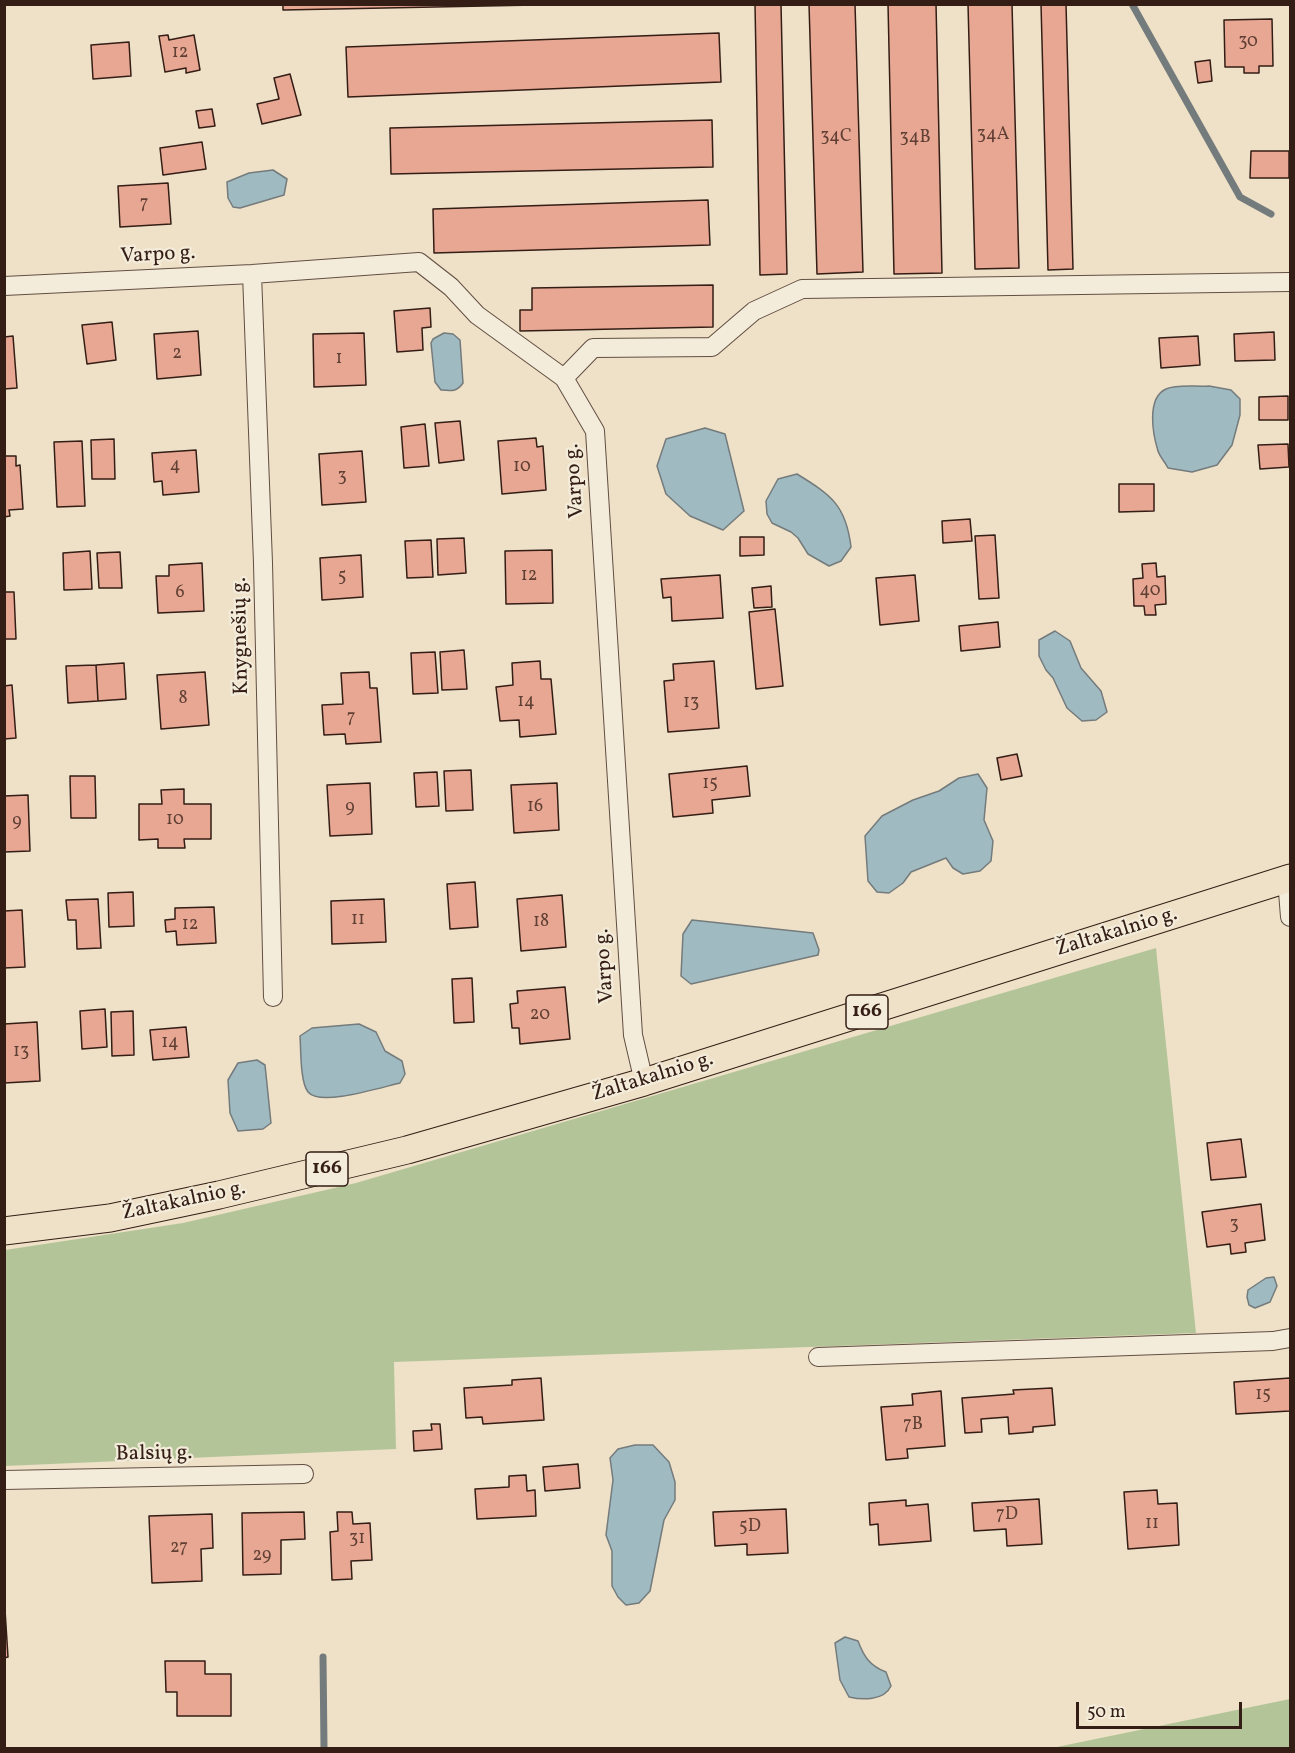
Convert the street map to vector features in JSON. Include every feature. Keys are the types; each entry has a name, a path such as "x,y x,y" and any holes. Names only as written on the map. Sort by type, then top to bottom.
{"main road":[{"name":"Žaltakalnio g.","path":"4,1231 110,1218 407,1150 644,1082 1289,879"}],"street":[{"name":"Varpo g.","path":"4,286 252,274 419,262 451,287 477,315 564,378 595,431 633,1035 644,1082"},
{"name":"Knygnešių g.","path":"252,274 263,562 273,996"},
{"path":"564,378 593,348 712,347 754,311 802,289 1290,282"},
{"path":"1289,879 1290,917"},
{"path":"818,1358 1273,1341 1290,1338"},
{"name":"Balsių g.","path":"4,1480 304,1474"}],"green space":[{"path":"1156,948 1196,1333 394,1362 396,1449 5,1466 5,1250 183,1223 356,1183"},
{"path":"1290,1699 1290,1748 1052,1748"}],"water":[{"path":"273,170 287,179 284,195 240,208 233,207 228,198 227,182 249,173"},
{"path":"444,333 453,334 460,340 463,383 458,388 448,391 441,390 435,382 431,343 433,339"},
{"path":"1209,386 1231,390 1240,399 1240,415 1232,445 1217,465 1192,472 1168,468 1159,453 1154,436 1153,408 1156,400 1160,394 1171,387"},
{"path":"705,428 725,434 744,511 723,530 690,516 666,494 657,466 666,439"},
{"path":"797,474 828,495 841,511 849,533 851,547 841,561 829,566 808,554 798,538 772,523 767,514 766,501 778,479"},
{"path":"1055,631 1070,641 1081,668 1101,691 1107,712 1096,720 1082,721 1067,708 1053,678 1039,656 1039,640"},
{"path":"978,774 987,788 984,820 993,841 991,861 980,871 963,874 953,868 946,858 911,872 903,883 889,893 877,892 868,881 865,836 882,816 913,800 939,791 959,778"},
{"path":"692,920 813,933 819,950 818,955 691,984 681,976 683,934"},
{"path":"359,1024 376,1032 385,1051 402,1061 405,1074 400,1083 338,1097 315,1096 308,1092 302,1073 300,1036 312,1028"},
{"path":"257,1060 265,1065 271,1123 263,1129 238,1131 230,1113 228,1080 238,1063"},
{"path":"1274,1277 1277,1286 1270,1302 1255,1308 1249,1305 1248,1290 1266,1278"},
{"path":"635,1445 653,1445 669,1462 675,1482 675,1500 664,1520 650,1591 639,1603 626,1605 612,1586 612,1551 606,1535 613,1480 610,1458 618,1449"},
{"path":"845,1637 858,1641 868,1660 886,1672 891,1686 888,1691 878,1697 866,1699 849,1697 840,1680 835,1643"}],"building":[{"path":"283,4 586,4 283,10"},
{"path":"755,4 781,4 787,274 760,275"},
{"path":"809,4 855,4 863,272 817,274"},
{"path":"888,4 936,4 942,273 894,274"},
{"path":"968,4 1012,4 1019,268 975,269"},
{"path":"1041,4 1066,4 1073,269 1048,270"},
{"path":"1272,19 1273,66 1259,66 1259,73 1244,73 1244,67 1225,67 1224,20"},
{"path":"719,33 721,82 348,97 346,47"},
{"path":"168,35 169,40 194,35 200,70 186,73 186,68 165,72 159,36"},
{"path":"129,42 131,76 93,79 91,45"},
{"path":"1210,60 1212,81 1198,83 1195,62"},
{"path":"290,74 301,115 262,124 257,104 279,99 274,78"},
{"path":"212,109 215,126 199,128 196,111"},
{"path":"712,120 713,167 391,174 390,128"},
{"path":"202,142 206,169 163,175 160,148"},
{"path":"1251,151 1289,151 1289,178 1250,178"},
{"path":"168,183 171,224 120,227 118,186"},
{"path":"708,200 710,245 434,253 433,209"},
{"path":"713,285 713,327 520,331 520,310 532,310 532,288"},
{"path":"430,308 431,327 422,328 423,350 397,352 394,311"},
{"path":"112,322 116,360 87,364 82,325"},
{"path":"198,331 201,375 157,379 154,334"},
{"path":"1274,332 1275,360 1235,361 1234,334"},
{"path":"364,333 366,385 314,387 313,334"},
{"path":"13,336 17,388 4,389 4,337"},
{"path":"1198,336 1200,365 1161,368 1159,338"},
{"path":"1288,396 1288,420 1259,420 1259,397"},
{"path":"460,421 464,460 439,463 435,423"},
{"path":"425,424 429,466 404,468 401,427"},
{"path":"536,438 537,447 543,446 546,490 502,494 498,441"},
{"path":"114,439 115,479 92,479 91,440"},
{"path":"82,441 85,506 57,507 54,442"},
{"path":"1288,444 1289,467 1260,469 1258,445"},
{"path":"196,450 199,492 163,495 162,481 154,482 152,453"},
{"path":"362,451 366,502 322,505 319,454"},
{"path":"4,456 16,456 16,466 20,465 23,509 9,510 10,516 4,517"},
{"path":"1119,484 1154,484 1154,511 1119,512"},
{"path":"970,519 972,541 943,543 942,521"},
{"path":"995,535 999,598 979,599 975,536"},
{"path":"740,537 764,537 764,555 740,556"},
{"path":"464,538 466,573 438,575 437,539"},
{"path":"431,540 433,577 407,578 405,541"},
{"path":"552,550 553,603 506,604 505,551"},
{"path":"90,551 92,589 64,590 63,553"},
{"path":"120,552 122,588 99,588 97,553"},
{"path":"361,555 363,597 322,600 320,558"},
{"path":"202,563 204,611 158,613 156,576 169,576 169,565"},
{"path":"1156,563 1157,577 1165,576 1166,604 1155,605 1156,615 1145,615 1144,606 1134,606 1133,579 1143,578 1142,564"},
{"path":"720,575 723,618 672,621 671,597 663,598 661,579"},
{"path":"915,575 919,621 880,625 876,578"},
{"path":"771,586 772,607 754,608 752,588"},
{"path":"4,592 14,592 16,639 4,639"},
{"path":"775,609 783,686 756,689 749,612"},
{"path":"998,622 1000,647 961,651 959,626"},
{"path":"464,650 467,689 442,690 440,652"},
{"path":"435,652 438,693 413,694 411,653"},
{"path":"540,661 541,679 551,679 556,734 520,737 519,720 500,721 496,687 513,685 512,663"},
{"path":"714,661 719,728 668,732 664,681 674,680 673,664"},
{"path":"124,663 126,699 98,701 96,665"},
{"path":"96,665 98,701 68,703 66,666"},
{"path":"205,672 209,725 161,729 157,675"},
{"path":"369,672 370,688 377,688 381,742 346,744 345,734 324,735 322,705 343,704 341,673"},
{"path":"12,685 16,738 4,739 4,686"},
{"path":"1017,754 1022,776 1001,780 997,758"},
{"path":"747,766 750,796 712,800 713,813 673,817 669,774"},
{"path":"471,770 473,810 446,811 444,771"},
{"path":"437,772 439,806 416,807 414,773"},
{"path":"70,776 95,776 96,818 71,818"},
{"path":"370,783 372,834 330,836 327,785"},
{"path":"557,783 559,830 514,833 511,785"},
{"path":"184,789 184,804 211,804 211,839 184,839 185,848 158,848 158,839 139,840 139,804 162,804 161,790"},
{"path":"28,795 30,851 4,852 4,796"},
{"path":"475,882 478,927 450,929 447,884"},
{"path":"133,892 134,926 109,927 108,893"},
{"path":"562,895 566,947 521,951 517,899"},
{"path":"98,899 101,948 77,949 76,920 68,920 66,900"},
{"path":"384,899 386,942 332,944 331,901"},
{"path":"214,907 216,943 177,945 176,931 166,932 165,920 175,919 175,908"},
{"path":"22,910 25,967 4,968 4,911"},
{"path":"472,978 474,1022 454,1023 452,979"},
{"path":"565,987 570,1039 520,1044 519,1028 512,1028 510,1004 518,1003 517,991"},
{"path":"105,1009 107,1047 82,1049 80,1011"},
{"path":"133,1011 134,1055 112,1056 111,1012"},
{"path":"37,1022 40,1081 4,1083 4,1024"},
{"path":"186,1027 189,1057 153,1060 150,1030"},
{"path":"1241,1139 1246,1177 1211,1180 1207,1143"},
{"path":"1261,1204 1265,1240 1245,1243 1246,1252 1231,1254 1230,1244 1207,1247 1202,1212"},
{"path":"541,1378 544,1420 483,1424 482,1417 466,1418 464,1388 512,1385 512,1380"},
{"path":"1290,1378 1290,1411 1236,1414 1234,1382"},
{"path":"1052,1388 1055,1425 1033,1427 1033,1432 1009,1434 1008,1417 981,1419 982,1432 965,1433 962,1398 1014,1394 1013,1390"},
{"path":"941,1391 945,1446 907,1449 908,1458 886,1460 881,1407 913,1405 912,1394"},
{"path":"431,1424 440,1424 442,1449 414,1451 413,1431 432,1430"},
{"path":"578,1464 580,1488 545,1491 543,1467"},
{"path":"526,1475 527,1491 535,1490 536,1516 477,1519 475,1489 509,1487 509,1476"},
{"path":"1157,1490 1158,1504 1177,1503 1179,1545 1128,1549 1124,1492"},
{"path":"1039,1499 1042,1544 1007,1546 1006,1529 974,1531 972,1503"},
{"path":"906,1500 906,1506 928,1504 931,1541 879,1545 878,1524 870,1525 869,1503"},
{"path":"786,1509 788,1553 747,1555 747,1544 715,1546 713,1512"},
{"path":"304,1512 305,1539 281,1540 281,1574 243,1575 242,1513"},
{"path":"337,1512 352,1512 353,1524 370,1523 372,1560 351,1561 352,1579 332,1580 330,1532 338,1531"},
{"path":"212,1514 213,1548 201,1549 202,1581 152,1583 149,1516"},
{"path":"4,1594 8,1657 4,1658"},
{"path":"165,1661 205,1661 205,1674 231,1674 231,1716 177,1716 177,1692 166,1692"}],"waterway":[{"path":"1132,4 1240,197 1271,214"},
{"path":"323,1657 324,1748"}]}
